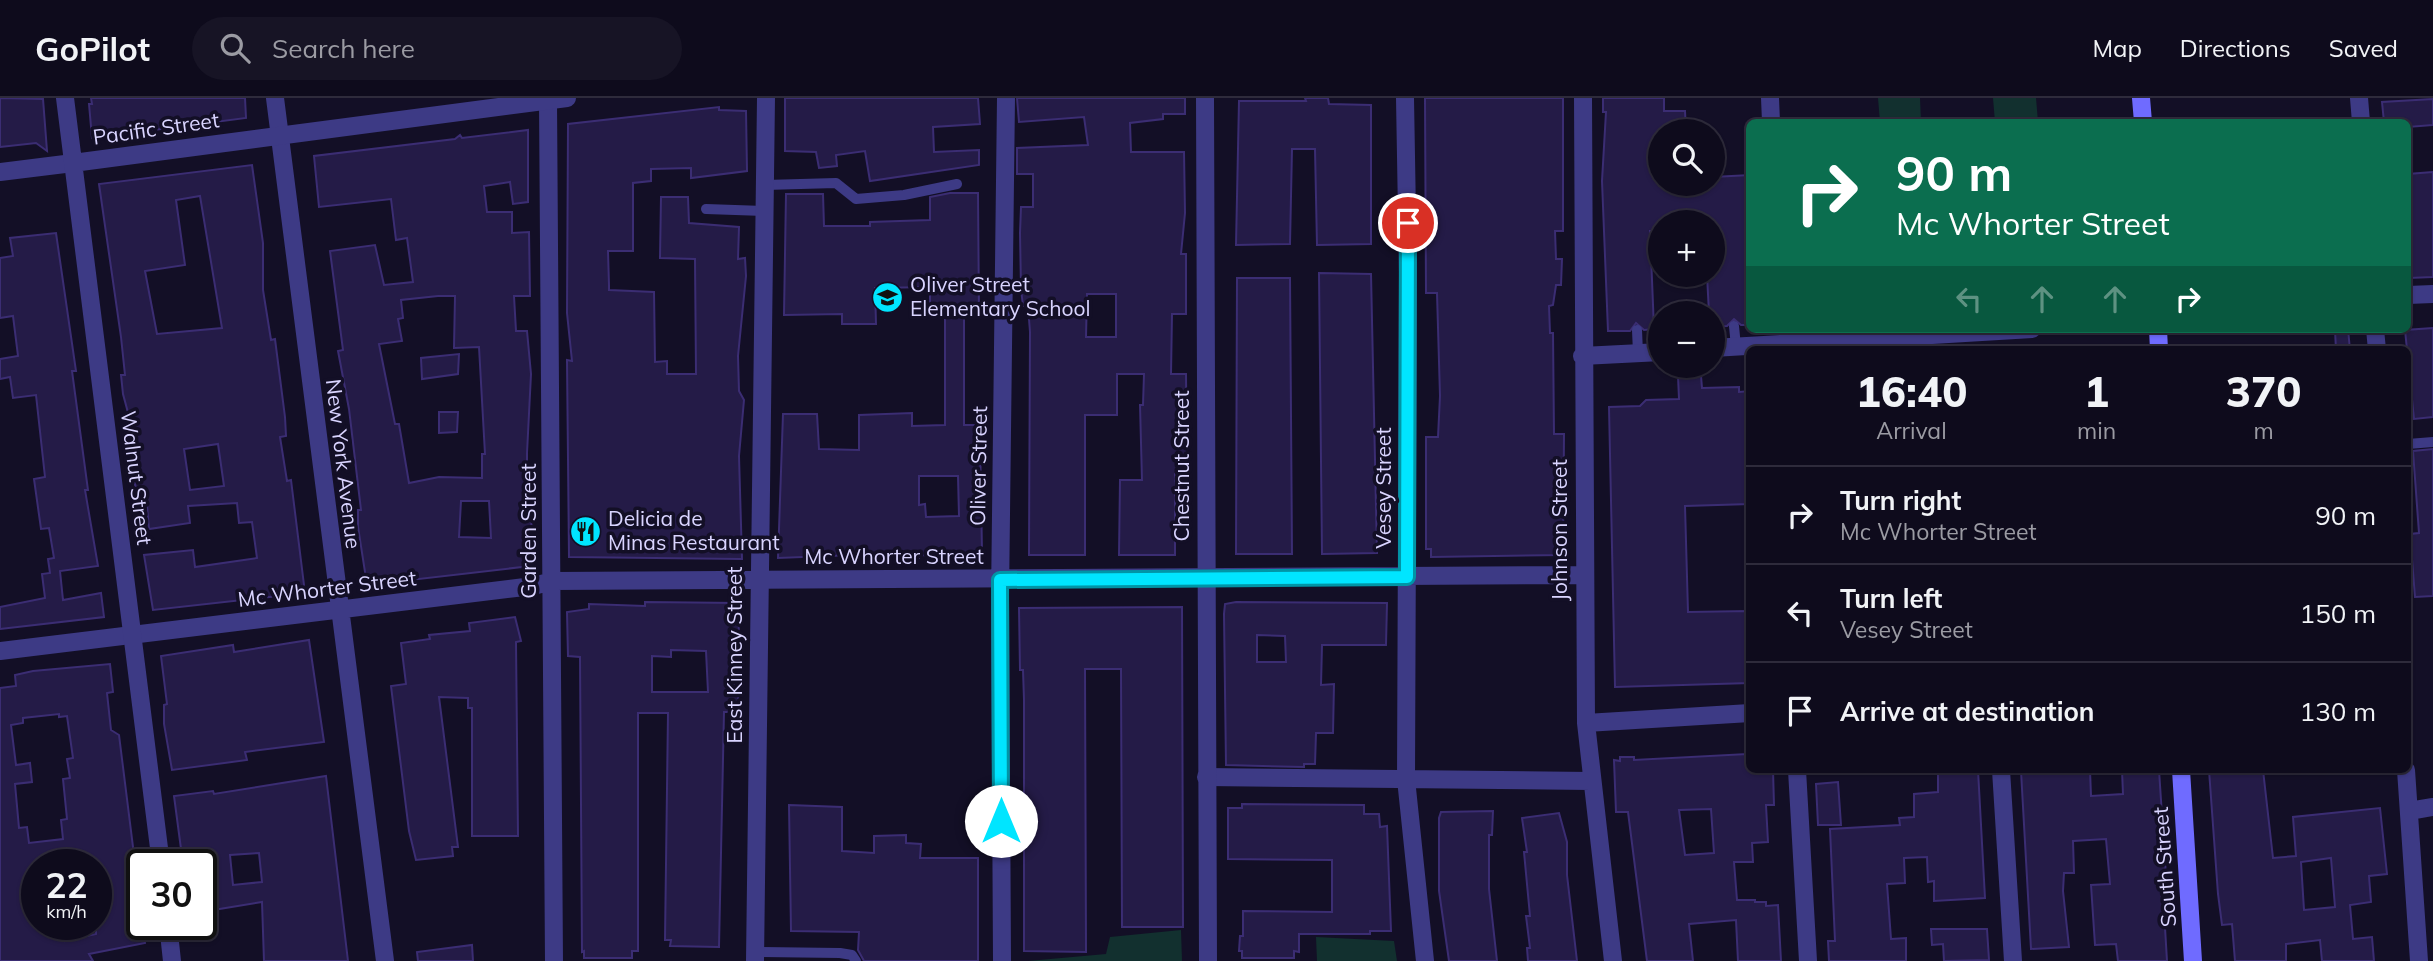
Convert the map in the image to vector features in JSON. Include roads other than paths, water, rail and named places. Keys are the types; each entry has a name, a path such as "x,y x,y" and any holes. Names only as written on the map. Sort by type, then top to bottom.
{"main road":[{"path":"2141,98 2143,119"},
{"name":"South Street","path":"2181,773 2193,961"}],"street":[{"name":"Walnut Street","path":"65,98 159,849"},
{"name":"New York Avenue","path":"275,98 338,611 385,961"},
{"name":"Pacific Street","path":"0,172 279,135 486,103 568,98"},
{"name":"East Kinney Street","path":"755,956 766,98"},
{"name":"Oliver Street","path":"1002,961 1000,580 1006,98"},
{"name":"Chestnut Street","path":"1205,98 1204,577 1208,961"},
{"name":"Vesey Street","path":"1405,98 1406,779 1425,961"},
{"name":"Johnson Street","path":"1583,98 1583,575 1586,723 1613,961"},
{"path":"1770,98 1771,119"},
{"path":"2359,98 2361,119"},
{"name":"Garden Street","path":"548,100 554,961"},
{"path":"2411,295 2433,294"},
{"path":"1725,347 1780,341 1967,337 2000,333"},
{"path":"1582,356 1648,353"},
{"name":"Mc Whorter Street","path":"0,651 338,611 533,586 553,581 1583,575"},
{"path":"1586,723 1746,713"},
{"path":"1797,773 1808,961"},
{"path":"2001,773 2013,961"},
{"path":"2406,773 2419,961"},
{"path":"1206,777 1591,781"},
{"path":"2409,811 2433,807"},
{"path":"170,940 173,961"}],"lane":[{"path":"765,185 836,183 856,199 904,195 957,184"},
{"path":"706,209 764,211"},
{"path":"1734,326 1736,347"},
{"path":"1637,330 1638,353"},
{"path":"2411,444 2433,442"},
{"path":"755,956 839,953 852,955 856,961"}],"place":[{"name":"Oliver Street Elementary School","path":"887,297"},
{"name":"Delicia de Minas Restaurant","path":"585,531"}]}
